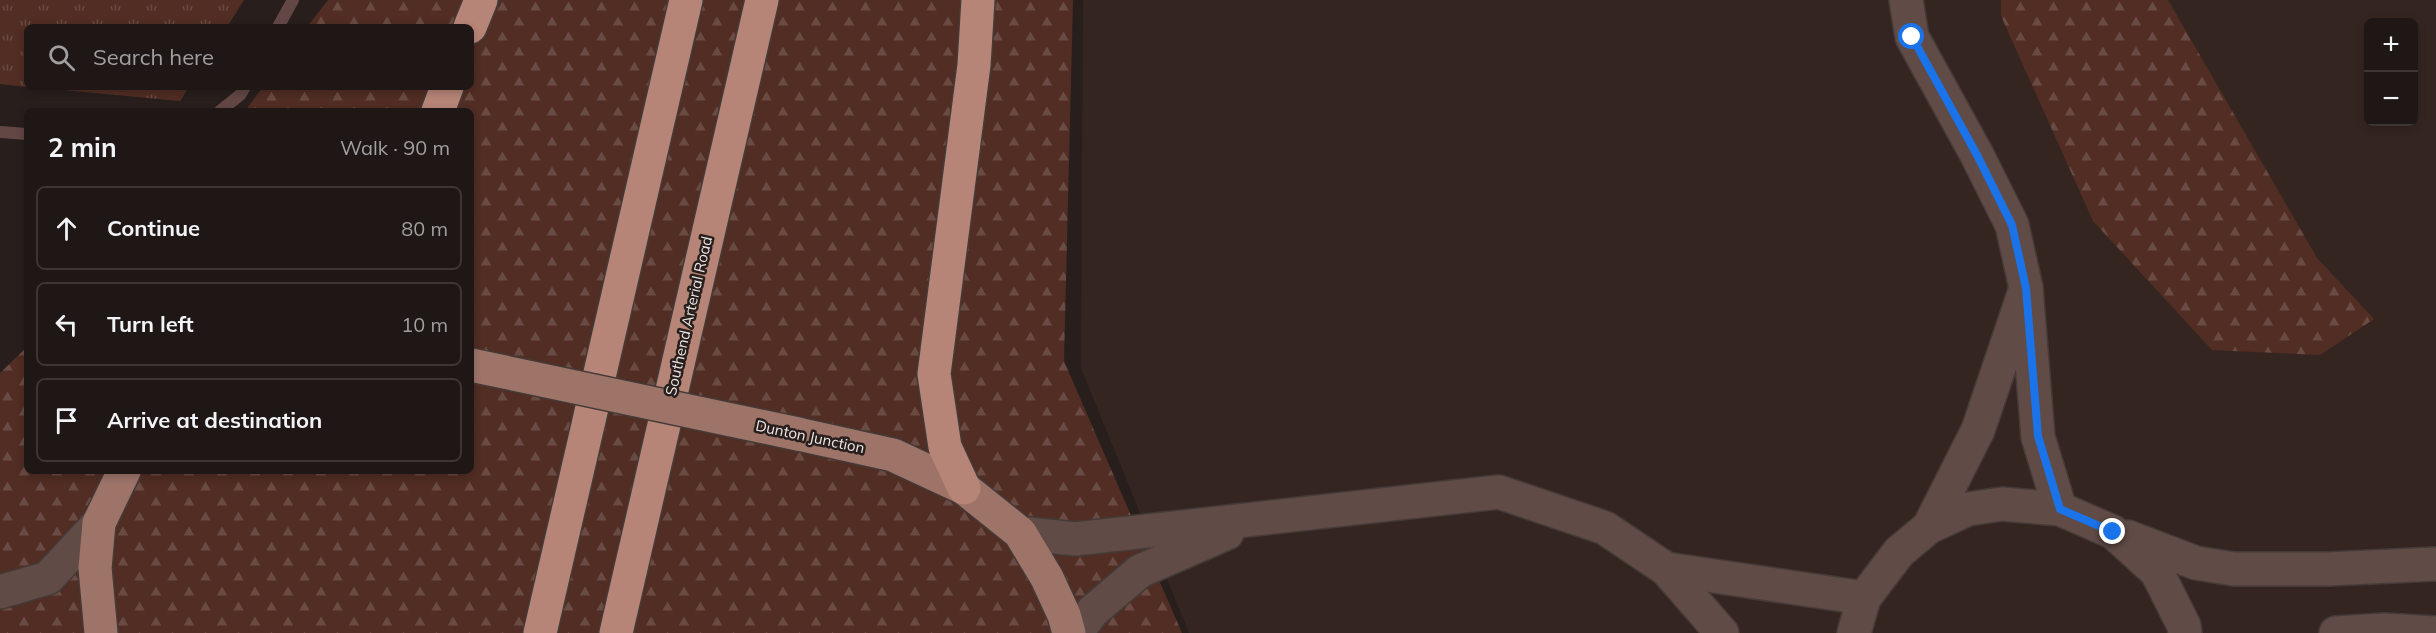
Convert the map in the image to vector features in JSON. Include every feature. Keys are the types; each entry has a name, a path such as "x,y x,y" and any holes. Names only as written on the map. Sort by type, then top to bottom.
{"highway":[{"path":"471,24 481,0"},
{"path":"540,633 686,0"},
{"name":"Southend Arterial Road","path":"616,633 762,0"},
{"path":"964,488 945,447 934,374 974,65 978,0"},
{"path":"439,108 446,90"}],"main road":[{"name":"Dunton Junction","path":"474,366 893,455 964,488 1020,533 1047,578 1064,615 1069,633"},
{"path":"101,633 95,568 99,523 123,474"}],"street":[{"path":"1906,0 1912,37 1977,155 2012,225 2026,288 2038,436 2060,509"},
{"path":"1929,527 1978,430 2026,288"},
{"path":"1020,533 1075,539 1499,492 1605,528 1666,569 1722,633"},
{"path":"1854,633 1864,598 1899,552 1929,527 1968,509 2002,504 2060,509 2113,532 2196,563 2234,569 2328,569 2436,564"},
{"path":"1076,633 1093,610 1140,571 1259,520"},
{"path":"0,592 48,578 99,523"},
{"path":"2113,532 2157,572 2184,626 2185,633"},
{"path":"1666,569 1864,598"},
{"path":"2336,633 2384,630 2436,633"}],"shaded area":[{"path":"1083,0 2436,0 2436,633 1189,633 1081,368"}],"green space":[{"path":"0,0 244,0 229,24 24,24 24,87 0,84"},
{"path":"328,0 1073,0 1064,361 1182,633 0,633 0,373 24,350 24,474 474,474 474,108 247,108 261,90 474,90 474,24 309,24"},
{"path":"2001,0 2168,0 2317,258 2374,319 2320,355 2212,350 2093,221 2001,16"},
{"path":"63,90 187,90 180,101"}],"waterway":[{"path":"280,24 293,0"},
{"path":"224,108 243,90"},
{"path":"0,132 24,134"}],"route":[{"path":"1912,37 1977,155 2012,225 2026,288 2038,436 2060,509 2113,532"}]}
